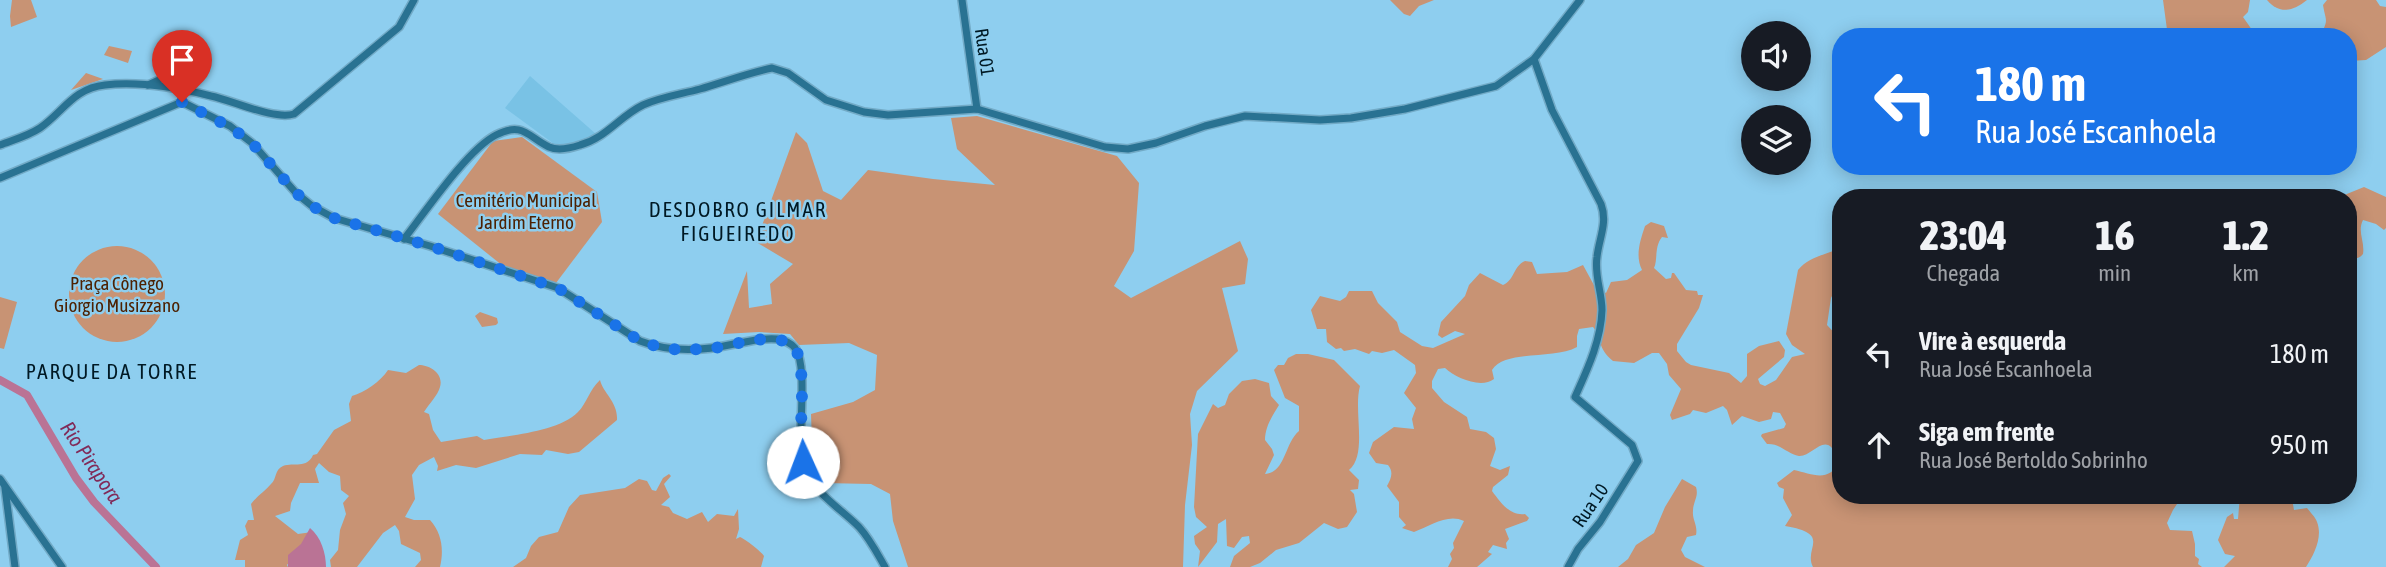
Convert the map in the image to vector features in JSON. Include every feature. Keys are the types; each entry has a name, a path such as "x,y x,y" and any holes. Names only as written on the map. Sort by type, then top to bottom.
{"street":[{"path":"0,145 40,128 81,92 92,87 120,84 209,95 274,116 293,114 400,27 415,0"},
{"name":"Rua 01","path":"962,0 977,109"},
{"path":"404,239 453,177 482,145 495,135 519,129 527,131 549,147 557,149 581,145 596,140 645,104 761,70 779,69 826,100 875,115 977,109 1093,144 1128,149 1245,116 1336,120 1405,109 1496,86 1534,59 1580,0"},
{"name":"Rua 10","path":"1534,59 1552,110 1601,204 1604,218 1596,258 1601,297 1599,332 1594,352 1575,397 1632,445 1638,461 1568,567"},
{"path":"146,86 170,75"},
{"path":"0,178 182,102 230,127 252,143 296,193 312,206 345,222 558,288 640,341 654,346 700,349 776,339 793,345 799,363 801,450 807,473 822,496 866,536 885,567"},
{"path":"2,482 15,567"},
{"path":"2,482 62,567"}],"shaded area":[{"path":"530,76 596,134 582,141 554,144 505,108"},
{"path":"310,528 322,546 326,567 288,567 288,555 301,544"}],"green space":[{"path":"12,0 31,0 37,17 11,27"},
{"path":"1390,0 1434,0 1419,6 1410,16 1404,14"},
{"path":"2163,0 2250,0 2248,12 2243,17 2251,28 2167,28"},
{"path":"2267,0 2307,0 2287,10 2277,8"},
{"path":"2327,0 2376,0 2380,6 2386,7 2386,47 2366,60 2357,61 2357,28 2324,28 2326,18 2323,5"},
{"path":"109,46 132,51 128,63 104,55"},
{"path":"86,73 103,79 71,90"},
{"path":"977,116 1117,156 1139,183 1134,251 1114,286 1131,298 1240,241 1248,259 1245,284 1222,288 1238,351 1197,391 1190,414 1192,445 1185,505 1183,567 908,567 893,521 890,494 871,484 823,483 813,471 811,414 853,402 875,390 877,355 849,343 799,345 790,334 723,334 747,271 749,308 772,304 770,284 793,264 756,242 796,132 807,143 823,191 841,200 868,170 995,185 957,149 951,118"},
{"name":"Cemitério Municipal Jardim Eterno","path":"522,137 597,192 602,222 556,283 503,266 438,214 493,141"},
{"path":"2364,187 2386,197 2386,228 2384,230 2363,220 2363,254 2357,258 2357,190"},
{"path":"1651,222 1664,226 1668,238 1662,237 1660,241 1654,268 1666,279 1671,278 1674,273 1686,290 1697,291 1698,295 1703,295 1699,308 1677,344 1677,351 1691,365 1729,373 1741,383 1747,376 1747,354 1759,346 1779,341 1785,350 1784,357 1758,379 1760,384 1765,386 1776,380 1792,357 1805,354 1792,345 1786,334 1798,270 1810,260 1832,251 1832,296 1827,325 1832,330 1832,448 1820,446 1799,456 1776,445 1767,444 1762,434 1784,428 1786,424 1780,413 1773,412 1771,419 1759,422 1742,416 1732,425 1723,406 1706,413 1693,410 1690,414 1672,420 1670,415 1681,389 1669,375 1667,364 1659,353 1652,353 1634,363 1613,361 1604,352 1593,327 1579,329 1577,347 1567,351 1508,359 1498,364 1492,370 1494,379 1489,382 1476,383 1445,368 1438,369 1432,381 1432,388 1444,402 1467,417 1470,429 1486,432 1494,438 1496,449 1490,466 1500,470 1510,466 1508,475 1493,487 1492,491 1510,511 1525,514 1529,518 1505,529 1509,539 1506,543 1507,549 1493,545 1488,552 1492,554 1477,567 1448,567 1452,559 1450,554 1454,548 1453,543 1464,521 1445,519 1414,532 1402,528 1406,525 1399,517 1399,502 1387,486 1391,470 1388,465 1376,463 1369,453 1373,442 1394,427 1414,429 1412,419 1416,408 1404,393 1416,373 1415,365 1394,350 1382,353 1372,351 1369,354 1355,349 1336,349 1327,342 1326,329 1317,329 1311,310 1320,296 1340,301 1349,291 1372,291 1378,303 1397,322 1400,332 1422,346 1433,348 1465,334 1455,331 1442,338 1438,335 1441,322 1465,296 1469,285 1480,273 1503,285 1525,261 1532,262 1537,274 1567,272 1583,265 1595,287 1606,293 1611,282 1627,280 1642,270 1639,254 1645,226"},
{"name":"Praça Cônego Giorgio Musizzano","path":"117,246 136,249 151,260 162,275 165,294 162,313 151,328 136,339 117,342 98,339 83,328 72,313 69,294 72,275 83,260 98,249"},
{"path":"0,297 17,302 4,349 0,348"},
{"path":"480,312 497,318 498,323 482,327 475,316"},
{"path":"1296,354 1334,360 1360,386 1358,454 1349,470 1359,480 1358,489 1350,490 1354,494 1357,512 1347,527 1338,529 1324,523 1299,543 1276,550 1260,563 1250,567 1230,567 1234,556 1250,543 1249,536 1242,537 1234,548 1227,546 1226,519 1218,524 1217,542 1198,567 1200,551 1194,536 1207,527 1196,517 1194,507 1198,434 1213,404 1218,408 1225,405 1229,394 1242,381 1255,379 1269,383 1271,396 1279,405 1265,435 1274,455 1265,474 1277,468 1299,431 1299,406 1285,398 1274,370"},
{"path":"419,365 431,368 440,378 439,390 424,412 429,414 433,430 441,442 477,436 484,440 534,432 559,424 578,412 600,380 613,403 617,420 579,452 568,454 546,450 542,455 520,454 476,468 456,465 437,471 434,457 419,465 412,475 415,499 405,517 430,520 434,525 441,542 440,567 415,567 421,560 420,553 401,544 395,525 383,533 357,567 331,567 330,560 338,550 340,530 346,514 343,503 349,496 341,490 340,476 329,472 319,463 315,469 319,483 300,483 290,511 275,516 298,534 312,532 288,567 245,567 245,560 235,560 240,540 248,535 245,526 248,520 254,520 251,504 273,482 278,470 283,466 307,462 317,454 334,430 351,421 349,404 352,396 372,386 388,370 406,373"},
{"path":"1794,470 1814,475 1832,471 1832,504 2177,504 2167,523 2170,530 2192,531 2195,556 2202,567 1813,567 1812,537 1800,529 1785,526 1792,515 1783,498 1784,489 1777,483"},
{"path":"669,474 671,476 664,484 670,497 661,505 687,519 702,512 708,522 717,514 734,516 738,509 739,529 736,539 742,538 763,554 761,567 513,567 526,558 539,537 558,532 569,507 580,495 625,488 639,479 647,481 652,490 656,491 663,478"},
{"path":"1682,479 1696,487 1697,494 1693,508 1696,535 1687,537 1681,550 1685,557 1705,567 1618,567 1628,559 1636,545 1654,533 1665,507"},
{"path":"2239,504 2293,504 2294,510 2307,508 2319,528 2315,551 2306,567 2224,567 2235,556 2225,554 2218,540 2227,517 2233,513 2234,519 2238,519"}],"waterway":[{"name":"Rio Pirapora","path":"0,380 27,395 76,478 94,502 156,567"}],"district":[{"name":"DESDOBRO GILMAR FIGUEIREDO","path":"738,221"},
{"name":"PARQUE DA TORRE","path":"112,371"}],"route":[{"path":"182,102 215,118 252,143 296,193 334,218 558,288 640,341 654,346 686,350 776,339 793,345 799,363 803,462"}]}
